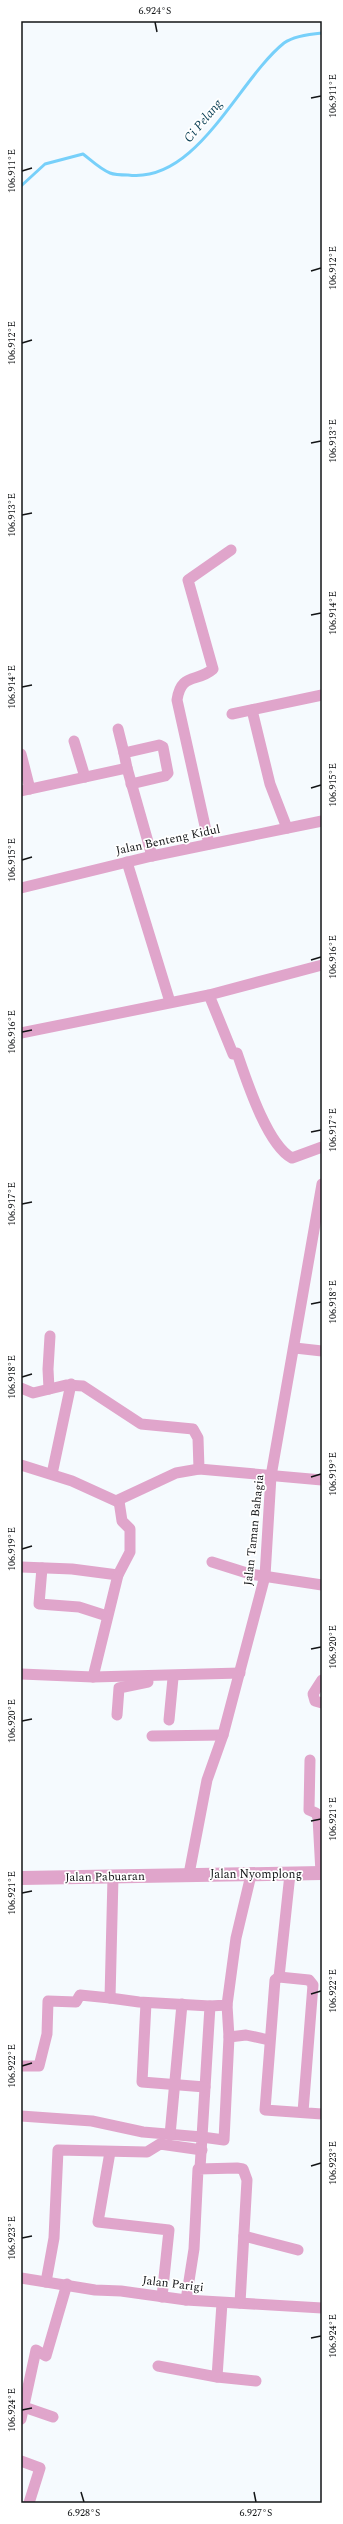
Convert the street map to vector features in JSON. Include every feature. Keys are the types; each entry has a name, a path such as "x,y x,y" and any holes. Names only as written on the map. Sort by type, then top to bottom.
{"street":[{"path":"209,844 178,700 180,687 186,681 212,669 188,580 231,550"},
{"path":"232,714 322,695"},
{"path":"252,710 270,784 288,828"},
{"path":"118,729 131,784 152,856"},
{"path":"74,741 85,777"},
{"path":"124,753 161,745 169,768 165,776 131,784"},
{"path":"21,754 26,790 127,768"},
{"name":"Jalan Benteng Kidul","path":"21,888 152,856 322,821"},
{"path":"128,862 170,1002"},
{"path":"21,1033 209,995 322,965"},
{"path":"209,995 223,1033 233,1054 237,1053 254,1099 273,1136 292,1158 322,1148"},
{"name":"Jalan Taman Bahagia","path":"189,1874 207,1780 223,1735 265,1576 271,1476 295,1348 322,1184"},
{"path":"49,1389 48,1354 50,1336"},
{"path":"295,1348 322,1351"},
{"path":"52,1474 71,1384"},
{"path":"21,1388 33,1392 71,1384 90,1388 141,1424 193,1429 198,1438 199,1469"},
{"path":"21,1465 52,1474 119,1501 176,1473 199,1469 322,1480"},
{"path":"93,1677 118,1575 130,1552 130,1529 122,1521 119,1501"},
{"path":"212,1562 265,1576 322,1585"},
{"path":"21,1567 118,1575"},
{"path":"42,1568 39,1604 79,1608 107,1616"},
{"path":"21,1674 93,1677 239,1675"},
{"path":"117,1715 119,1688 173,1678 239,1675"},
{"path":"169,1720 173,1678"},
{"path":"322,1680 312,1694 315,1701 322,1703"},
{"path":"152,1736 223,1735"},
{"path":"310,1760 309,1810 316,1813 318,1818 322,1873"},
{"name":"Jalan Nyomplong","path":"189,1874 322,1873"},
{"name":"Jalan Pabuaran","path":"21,1878 189,1874"},
{"path":"21,2116 92,2121 143,2132 224,2140 229,2037 227,2005 236,1938 251,1874"},
{"path":"290,1874 279,1977 275,1980 269,2040 265,2110 322,2114"},
{"path":"110,1998 113,1877"},
{"path":"279,1977 309,1980 313,1985 303,2112"},
{"path":"21,2066 39,2066 47,2034 48,2001 76,2002 80,1995 146,2003 210,2006 227,2005"},
{"path":"146,2003 142,2082 158,2085 175,2084 205,2087"},
{"path":"170,2135 182,2004"},
{"path":"186,2300 194,2249 197,2173 200,2168 202,2150 210,2006"},
{"path":"229,2037 246,2035 269,2040"},
{"path":"46,2282 54,2238 58,2150 147,2152 160,2144 202,2150"},
{"path":"110,2152 98,2222 169,2230 162,2296"},
{"path":"200,2168 237,2168 246,2173 248,2180 240,2303"},
{"path":"244,2236 298,2250"},
{"name":"Jalan Parigi","path":"21,2278 66,2284 95,2290 121,2291 186,2300 322,2308"},
{"path":"21,2419 22,2407 36,2350 46,2356 66,2284"},
{"path":"217,2377 222,2303"},
{"path":"158,2366 217,2377 256,2381"},
{"path":"22,2407 53,2417"},
{"path":"21,2461 40,2468 29,2503"}],"waterway":[{"name":"Ci Pelang","path":"21,186 45,164 83,154 103,169 117,175 153,173 175,163 196,147 215,126 250,80 284,43 297,37 322,33"}]}
